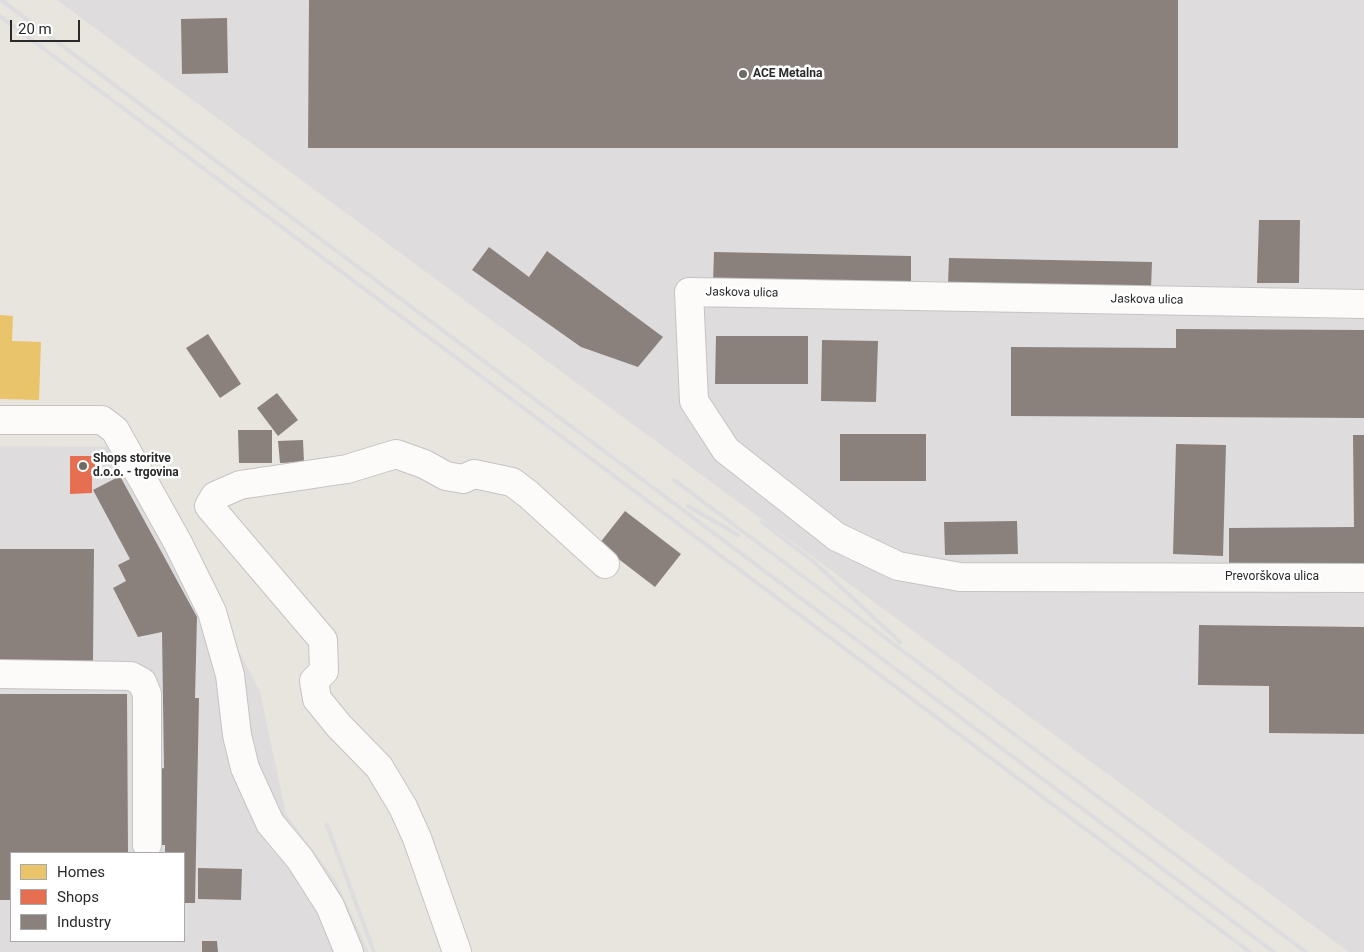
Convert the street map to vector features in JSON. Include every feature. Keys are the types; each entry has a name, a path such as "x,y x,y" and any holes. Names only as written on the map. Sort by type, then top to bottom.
{"street":[{"name":"Jaskova ulica","path":"1180,577 960,577 898,566 837,537 726,450 694,401 689,292 1364,304"},
{"path":"0,420 102,420 116,430 178,542 212,612 230,675 237,735 245,768 270,823 300,859 330,906 349,952"},
{"path":"457,952 420,848 403,808 379,767 338,726 317,699 314,681 324,671 323,640 209,506 215,496 240,485 347,469 396,454 424,464 446,476 463,479 474,474 512,482 528,494 605,564"},
{"name":"Prevorškova ulica","path":"1180,577 1364,578"},
{"path":"0,674 131,676 142,682 147,694 147,844"}],"shaded area":[{"path":"57,0 1364,0 1364,952 1349,952"},
{"path":"0,446 113,447 214,602 260,692 286,814 336,881 369,952 0,952"}],"building: Homes":[{"path":"0,315 13,316 12,341 41,342 39,400 0,399"}],"building: Shops":[{"name":"Shops storitve d.o.o. - trgovina","path":"70,456 95,456 96,475 92,475 92,493 70,494"}],"building: Industry":[{"name":"ACE Metalna","path":"309,0 1178,0 1178,148 308,148"},
{"path":"227,18 228,73 182,74 181,19"},
{"path":"1259,220 1300,220 1299,283 1257,283"},
{"path":"489,247 529,277 547,251 663,337 638,367 581,347 472,270"},
{"path":"714,252 911,256 911,286 713,283"},
{"path":"949,258 1152,262 1151,288 948,284"},
{"path":"1176,329 1364,330 1364,418 1011,416 1011,347 1176,348"},
{"path":"208,334 241,384 220,398 186,348"},
{"path":"716,336 808,336 808,384 715,384"},
{"path":"822,340 878,341 876,402 821,401"},
{"path":"277,393 298,420 278,436 257,408"},
{"path":"238,430 272,430 272,463 239,463"},
{"path":"840,434 926,434 926,481 840,481"},
{"path":"1353,435 1364,435 1364,568 1229,569 1229,528 1354,527"},
{"path":"303,440 304,462 280,463 278,441"},
{"path":"1176,444 1226,445 1223,556 1173,554"},
{"path":"120,476 197,617 195,698 199,698 195,903 185,903 185,852 165,852 165,845 160,845 159,769 164,768 162,632 138,637 113,588 126,581 118,565 130,559 93,490"},
{"path":"625,511 681,554 655,587 599,544"},
{"path":"1017,521 1018,554 945,555 944,522"},
{"path":"0,549 94,549 93,662 0,661"},
{"path":"1199,625 1364,627 1364,734 1269,733 1269,686 1198,685"},
{"path":"0,694 127,694 128,852 10,852 10,900 0,900"},
{"path":"198,868 242,869 241,900 198,899"},
{"path":"202,941 217,941 218,952 202,952"}],"railway":[{"path":"1,0 1274,952"},
{"path":"0,16 1250,952"},
{"path":"674,480 1306,952"},
{"path":"688,506 738,535"},
{"path":"762,522 814,562 900,642"},
{"path":"327,825 374,952"}],"place":[{"name":"ACE Metalna","path":"743,74"},
{"name":"Shops storitve d.o.o. - trgovina","path":"83,466"}]}
